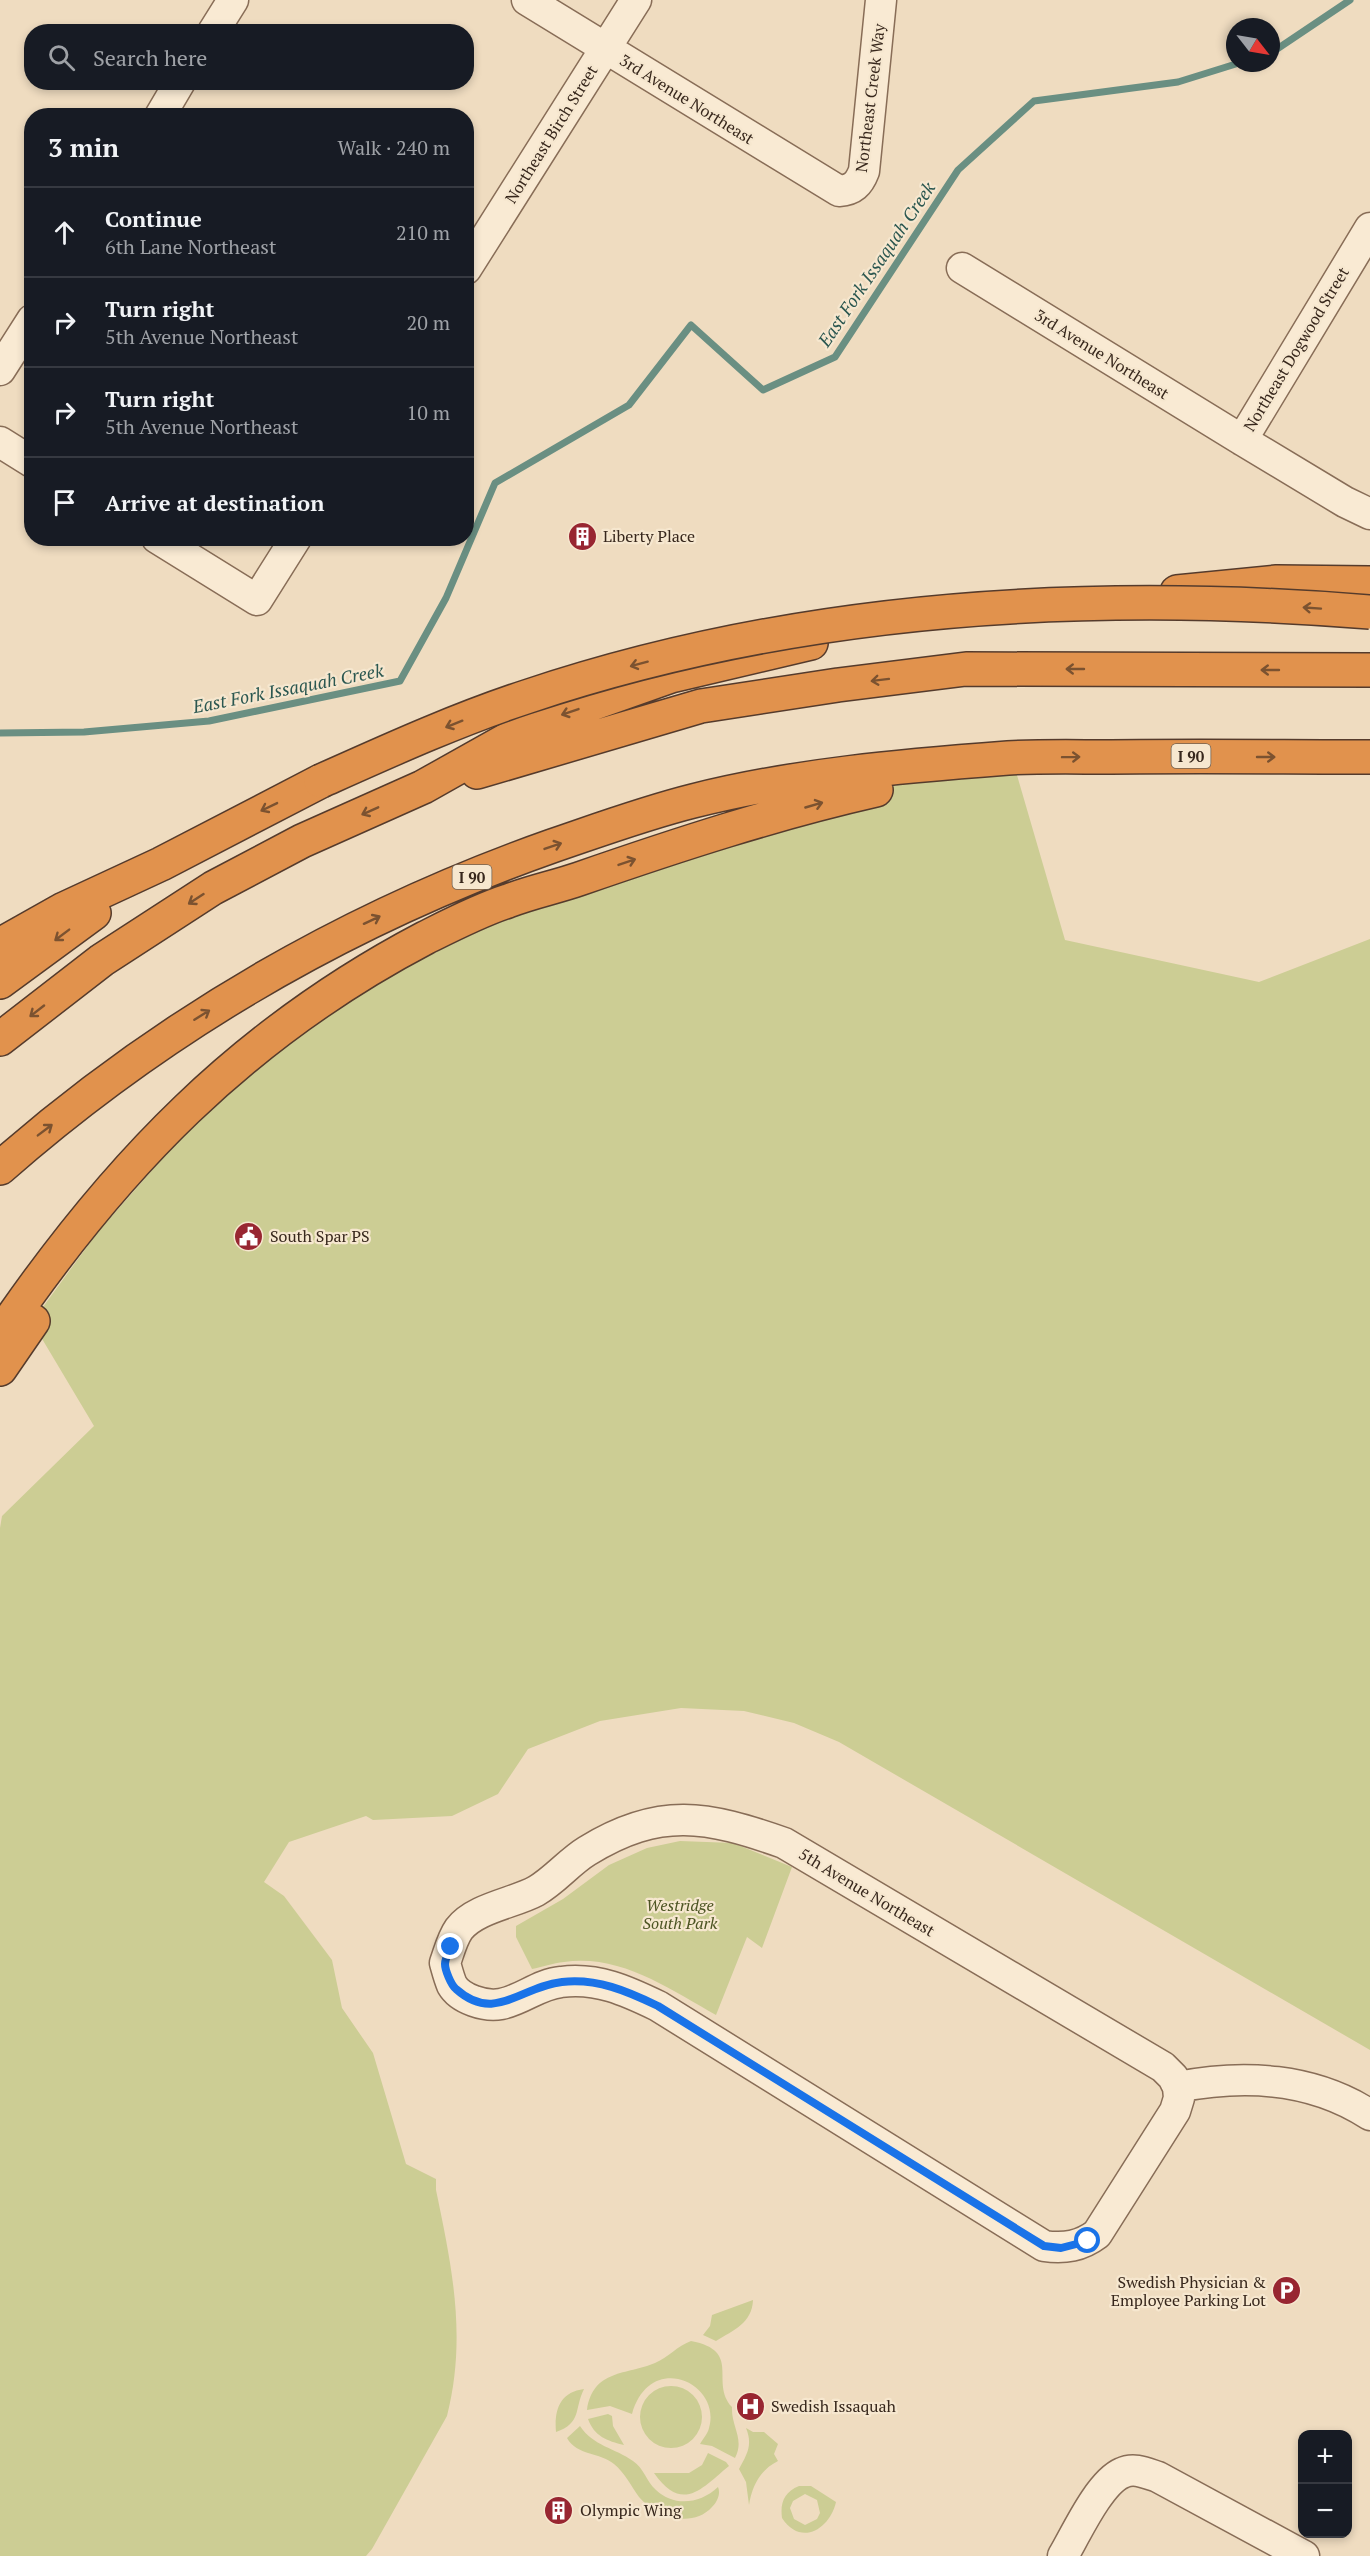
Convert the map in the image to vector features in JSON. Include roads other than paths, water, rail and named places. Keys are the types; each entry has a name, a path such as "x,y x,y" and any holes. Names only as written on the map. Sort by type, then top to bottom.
{"highway":[{"path":"0,1039 102,960 213,888 302,841 423,787 535,724 671,676 795,646 977,615 1277,582 1370,583"},
{"path":"0,945 64,909 161,864 321,781 400,746 525,697 654,660 780,632 935,612 1041,605 1162,602 1232,603 1370,612"},
{"path":"423,787 701,706 838,685 966,669 1370,670"},
{"name":"I 90","path":"0,1168 28,1143 179,1030 281,967 350,930 419,898 521,857 620,822 693,801 759,788 873,771 1012,758 1370,757"},
{"path":"0,1335 34,1285 110,1188 174,1120 229,1070 319,1003 425,939 505,901 572,881 670,847 830,801 1012,758"},
{"path":"0,982 161,864"},
{"path":"0,1369 72,1266 122,1201 176,1143 238,1086 315,1023 385,977 476,928 572,881"}],"street":[{"path":"218,24 233,0"},
{"name":"3rd Avenue Northeast","path":"527,0 826,185 839,191 849,190"},
{"name":"Northeast Birch Street","path":"474,256 636,0"},
{"name":"Northeast Creek Way","path":"849,190 859,183 864,171 881,0"},
{"path":"165,108 175,90"},
{"name":"Northeast Dogwood Street","path":"1242,440 1370,228"},
{"name":"3rd Avenue Northeast","path":"962,268 1242,440 1345,502 1370,514"},
{"path":"0,370 24,332"},
{"path":"0,442 24,457"},
{"path":"170,546 257,600 291,546"},
{"name":"5th Avenue Northeast","path":"681,1819 734,1826 784,1843 1163,2067 1173,2077 1178,2087 1179,2098 1175,2111 1097,2234 1088,2241 1072,2246 1044,2246 637,1995 611,1985 585,1981 561,1982 538,1988 500,2004 471,2001 453,1987 445,1963 460,1928 483,1912 537,1891 585,1852 618,1834 654,1822 681,1819"},
{"path":"1178,2087 1211,2081 1292,2083 1331,2095 1370,2115"},
{"path":"1063,2556 1101,2493 1122,2472 1137,2470 1158,2477 1304,2556"}],"waterway":[{"name":"East Fork Issaquah Creek","path":"1280,47 1350,0"},
{"name":"East Fork Issaquah Creek","path":"474,532 495,483 629,405 691,325 763,390 835,357 958,170 1034,101 1178,82 1226,67"},
{"name":"East Fork Issaquah Creek","path":"0,733 84,732 209,721 400,681 446,598 468,546"}],"place":[{"name":"Liberty Place","path":"582,536"},
{"name":"South Spar PS","path":"249,1236"},
{"name":"Swedish Physician & Employee Parking Lot","path":"1287,2291"},
{"name":"Swedish Issaquah","path":"750,2406"},
{"name":"Olympic Wing","path":"559,2510"}],"park label":[{"name":"Westridge South Park","path":"680,1914"}]}
